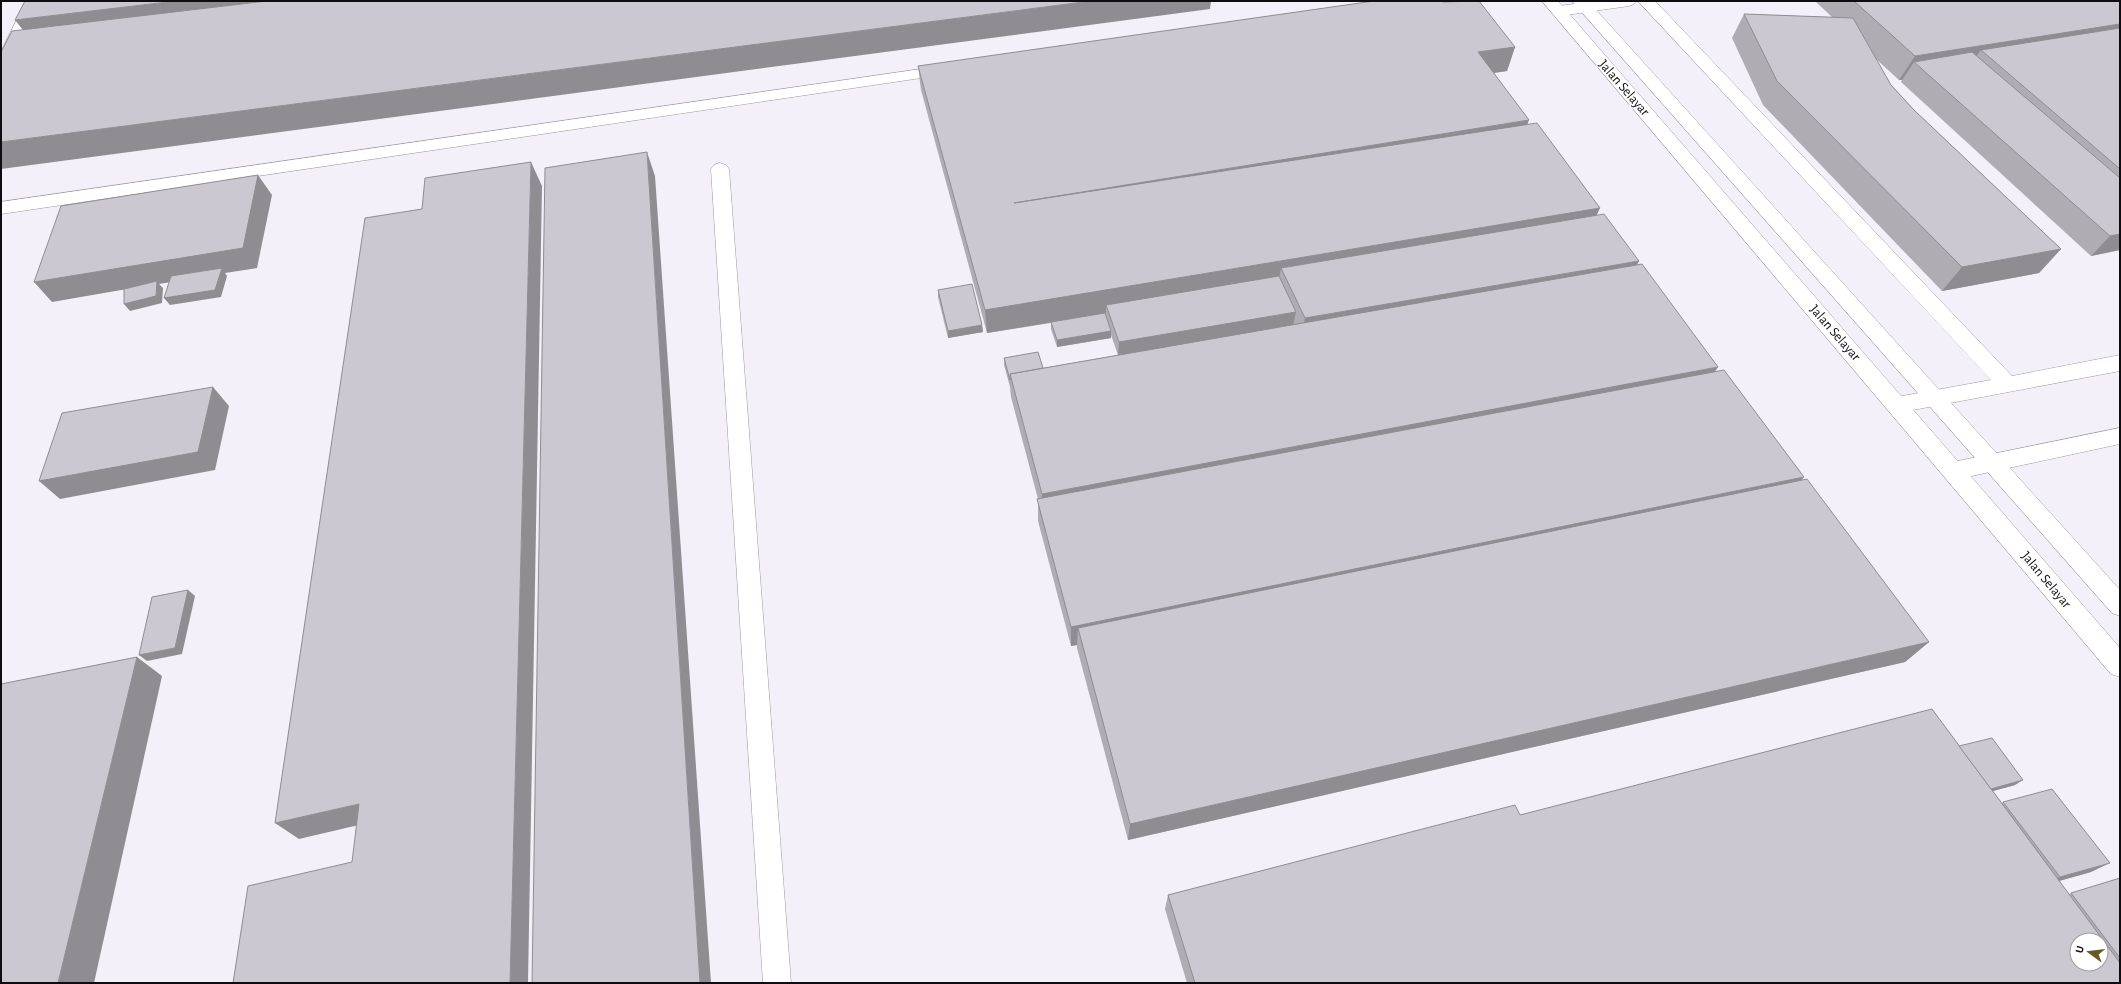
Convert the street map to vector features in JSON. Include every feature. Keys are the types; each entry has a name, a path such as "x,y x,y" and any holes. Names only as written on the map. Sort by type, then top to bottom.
{"street":[{"path":"1,68 34,1"},
{"path":"1554,6 1629,1"},
{"path":"1646,1 2008,385"},
{"name":"Jalan Selayar","path":"1583,4 2120,606"},
{"name":"Jalan Selayar","path":"1554,6 2120,666"},
{"path":"1,208 964,68"},
{"path":"720,170 777,983"},
{"path":"1776,264 1808,258"},
{"path":"1897,406 1935,400 2120,363"},
{"path":"1953,471 2120,436"}],"building":[{"path":"25,1 176,1 15,20"},
{"path":"267,1 1091,1 1,142 1,52 12,31"},
{"path":"1374,1 1479,1 1515,47 1478,52 1529,120 1014,203 1537,123 1600,208 985,310 918,66"},
{"path":"1854,1 2120,1 2120,24 1915,56"},
{"path":"1744,14 1853,18 1891,85 1914,110 2061,249 1962,267 1777,81"},
{"path":"2120,28 2120,169 1981,50"},
{"path":"1972,52 2120,178 2120,234 2110,236 1914,62"},
{"path":"647,152 700,983 532,983 545,168"},
{"path":"531,162 510,983 233,983 248,886 352,862 359,804 275,823 365,218 422,209 425,178"},
{"path":"258,175 243,248 34,282 61,206"},
{"path":"1604,214 1639,261 1305,318 1281,268"},
{"path":"1642,264 1718,367 1042,494 1010,374"},
{"path":"222,268 215,290 164,298 171,276"},
{"path":"1279,276 1296,312 1119,342 1106,305"},
{"path":"157,281 156,296 124,304 124,289"},
{"path":"972,284 982,325 948,331 938,290"},
{"path":"1105,313 1111,331 1057,340 1051,322"},
{"path":"1038,352 1043,368 1010,374 1010,380 1004,358"},
{"path":"1724,370 1804,477 1071,627 1037,499"},
{"path":"213,387 198,452 39,481 62,413"},
{"path":"1807,479 1929,642 1130,824 1078,628"},
{"path":"188,590 175,648 139,655 152,597"},
{"path":"137,657 58,983 1,983 1,684"},
{"path":"1932,709 2097,932 2069,932 2069,972 2109,972 2109,948 2120,963 2120,983 1195,983 1168,895 1515,805 1520,815"},
{"path":"1992,738 2023,780 1991,789 1959,746"},
{"path":"2052,789 2110,863 2060,877 2003,802"},
{"path":"2120,878 2120,958 2109,943 2109,932 2100,932 2071,893"}]}
